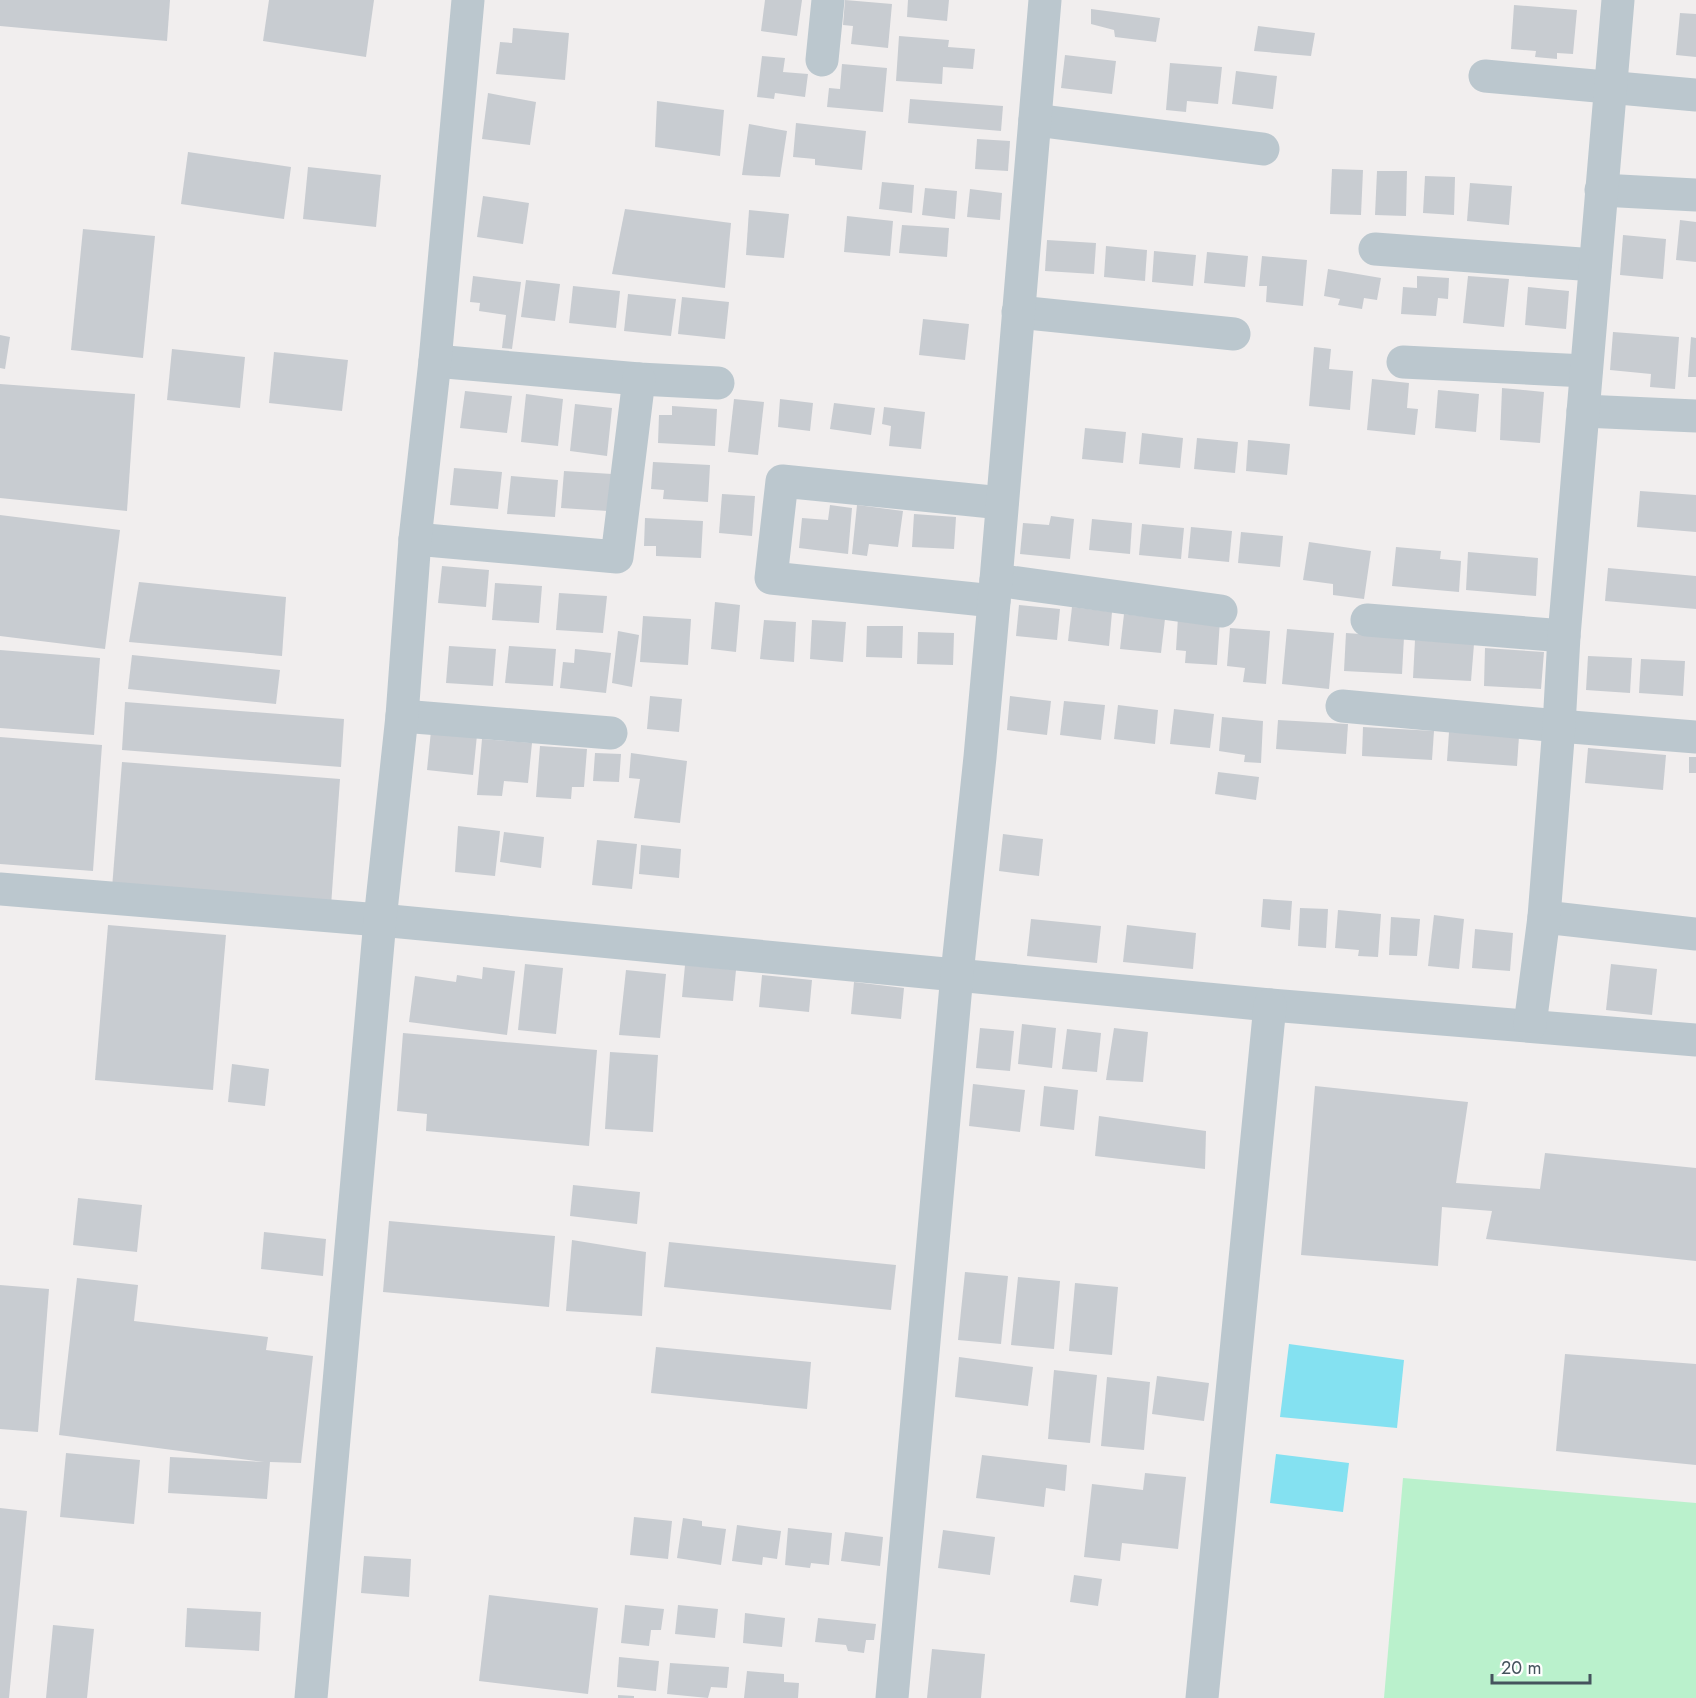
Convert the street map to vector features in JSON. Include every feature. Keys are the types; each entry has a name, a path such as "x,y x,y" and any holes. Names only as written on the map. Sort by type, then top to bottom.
{"street":[{"path":"310,1698 380,920 402,716 416,539 435,361 468,0"},
{"path":"822,60 828,0"},
{"path":"892,1698 957,974 995,591 1045,0"},
{"path":"1530,1025 1544,917 1564,636 1618,0"},
{"path":"1485,76 1696,95"},
{"path":"1035,120 1263,149"},
{"path":"1601,190 1696,195"},
{"path":"1375,249 1595,265"},
{"path":"1018,312 1234,334"},
{"path":"435,361 639,379 718,383"},
{"path":"1403,362 1586,371"},
{"path":"416,539 617,557 639,379"},
{"path":"1583,411 1696,416"},
{"path":"1002,503 782,481 771,578 995,591 1221,611"},
{"path":"1367,620 1564,636"},
{"path":"1342,706 1696,737"},
{"path":"402,716 612,733"},
{"path":"0,889 380,920 1270,1005 1696,1040"},
{"path":"1544,917 1696,934"},
{"path":"1202,1698 1270,1005"}],"green space":[{"path":"1403,1478 1696,1503 1696,1698 1384,1698"}],"water":[{"path":"1289,1344 1404,1360 1397,1428 1280,1417"},
{"path":"1276,1454 1349,1463 1343,1512 1270,1503"}],"building":[{"path":"0,0 170,0 167,41 0,26"},
{"path":"269,0 374,0 366,57 263,41"},
{"path":"765,0 802,0 797,36 761,31"},
{"path":"845,0 892,4 888,48 851,44 853,26 843,25"},
{"path":"908,0 949,0 947,21 907,17"},
{"path":"1514,5 1577,10 1573,54 1557,53 1557,59 1535,57 1536,51 1511,49"},
{"path":"1091,9 1160,18 1156,42 1115,37 1114,30 1091,24"},
{"path":"1680,13 1696,14 1696,57 1676,55"},
{"path":"1258,26 1315,33 1311,56 1254,51"},
{"path":"513,28 569,33 565,80 496,74 500,42 512,43"},
{"path":"899,36 949,40 948,47 975,49 973,69 943,67 942,84 896,81"},
{"path":"1065,55 1116,61 1112,94 1061,88"},
{"path":"762,56 785,58 783,72 808,74 805,97 775,93 774,99 757,97"},
{"path":"1170,63 1222,67 1218,104 1187,101 1186,112 1166,110"},
{"path":"842,64 887,68 883,112 827,107 829,88 840,89"},
{"path":"1236,71 1277,76 1273,109 1232,104"},
{"path":"488,93 536,102 530,145 482,139"},
{"path":"910,99 1003,106 1001,131 908,123"},
{"path":"657,101 724,110 720,156 655,147"},
{"path":"796,123 866,131 862,170 815,165 815,159 793,157"},
{"path":"749,124 787,131 780,177 742,175"},
{"path":"977,139 1010,141 1008,171 975,169"},
{"path":"188,152 291,167 284,219 181,204"},
{"path":"308,167 381,175 376,227 303,219"},
{"path":"1332,169 1363,170 1361,215 1330,214"},
{"path":"1377,171 1407,171 1406,216 1375,215"},
{"path":"1425,176 1455,177 1454,215 1423,213"},
{"path":"882,182 914,185 912,213 879,209"},
{"path":"1470,183 1512,186 1509,225 1467,221"},
{"path":"925,188 957,191 955,219 922,215"},
{"path":"970,189 1002,193 1000,220 967,217"},
{"path":"483,196 529,203 523,244 477,237"},
{"path":"625,209 731,223 725,288 612,274"},
{"path":"749,210 789,214 784,258 746,255"},
{"path":"847,216 893,221 890,256 844,252"},
{"path":"1680,220 1696,222 1696,262 1676,260"},
{"path":"902,225 949,228 947,257 899,253"},
{"path":"83,229 155,236 143,358 71,350"},
{"path":"1623,235 1666,239 1663,279 1620,275"},
{"path":"1047,240 1096,243 1094,274 1045,271"},
{"path":"1106,246 1147,250 1145,281 1104,277"},
{"path":"1154,251 1196,255 1193,286 1152,282"},
{"path":"1207,252 1248,256 1245,287 1204,283"},
{"path":"1262,256 1307,260 1303,306 1266,302 1267,286 1259,286"},
{"path":"1328,269 1381,278 1377,300 1364,298 1362,309 1338,305 1340,299 1324,296"},
{"path":"473,276 521,282 512,349 502,348 506,315 479,311 480,303 470,302"},
{"path":"1417,276 1449,278 1448,299 1438,298 1436,316 1401,314 1403,287 1417,288"},
{"path":"1468,276 1509,279 1504,327 1463,323"},
{"path":"526,280 560,284 555,321 521,317"},
{"path":"573,286 620,291 616,328 569,323"},
{"path":"1528,287 1569,291 1566,329 1525,325"},
{"path":"628,294 676,299 671,336 624,331"},
{"path":"682,297 729,302 725,339 678,334"},
{"path":"923,319 969,324 965,360 919,355"},
{"path":"1613,332 1679,337 1675,389 1650,387 1651,374 1610,370"},
{"path":"0,335 10,337 5,369 0,368"},
{"path":"1691,337 1696,338 1696,377 1688,377"},
{"path":"1314,347 1331,349 1329,369 1353,371 1350,410 1309,406"},
{"path":"172,349 245,357 240,408 167,400"},
{"path":"274,352 348,360 342,411 269,403"},
{"path":"1372,379 1409,383 1407,408 1418,409 1415,435 1367,430"},
{"path":"0,384 135,394 127,511 0,498"},
{"path":"1502,388 1544,392 1540,443 1500,440"},
{"path":"1438,390 1479,394 1476,432 1435,428"},
{"path":"465,391 512,396 507,433 460,428"},
{"path":"526,394 563,399 558,446 521,442"},
{"path":"734,399 764,402 758,455 728,452"},
{"path":"780,399 813,403 810,431 778,427"},
{"path":"834,403 875,408 871,435 830,429"},
{"path":"575,404 612,408 607,456 570,451"},
{"path":"672,406 717,409 715,446 658,443 659,415 672,415"},
{"path":"884,407 925,412 921,449 889,446 891,426 882,424"},
{"path":"1085,428 1126,432 1123,463 1082,459"},
{"path":"1142,433 1183,438 1180,468 1139,464"},
{"path":"1197,438 1238,442 1235,473 1194,469"},
{"path":"1248,440 1290,444 1287,475 1246,471"},
{"path":"653,462 710,465 708,502 663,499 664,490 651,489"},
{"path":"454,468 502,472 498,509 450,505"},
{"path":"564,471 612,474 608,511 561,508"},
{"path":"511,476 558,480 555,517 507,514"},
{"path":"1640,491 1696,495 1696,532 1637,527"},
{"path":"722,494 755,496 752,536 719,533"},
{"path":"830,505 852,508 848,554 799,548 802,518 828,520"},
{"path":"857,505 903,511 898,547 869,544 867,556 852,554"},
{"path":"914,514 956,517 954,549 912,547"},
{"path":"0,515 120,530 105,649 0,636"},
{"path":"1051,516 1074,519 1070,559 1020,554 1023,523 1049,525"},
{"path":"645,518 703,521 701,558 656,556 656,546 644,546"},
{"path":"1092,519 1132,523 1130,554 1089,550"},
{"path":"1142,524 1184,528 1181,559 1139,555"},
{"path":"1191,527 1232,531 1229,562 1188,558"},
{"path":"1241,532 1283,536 1280,567 1238,563"},
{"path":"1309,542 1371,551 1364,599 1333,595 1333,584 1303,580"},
{"path":"1396,547 1441,551 1440,559 1461,561 1459,592 1392,586"},
{"path":"1468,552 1538,558 1536,596 1466,590"},
{"path":"442,566 489,570 486,607 438,603"},
{"path":"1608,568 1696,576 1696,609 1605,601"},
{"path":"139,582 286,597 282,656 129,642"},
{"path":"495,583 542,586 539,623 492,620"},
{"path":"559,593 607,596 603,633 556,630"},
{"path":"715,602 740,605 736,652 711,649"},
{"path":"1019,605 1060,609 1057,640 1016,636"},
{"path":"1072,607 1112,612 1109,646 1068,641"},
{"path":"1124,614 1165,619 1161,653 1120,649"},
{"path":"643,616 691,619 688,665 640,662"},
{"path":"1178,617 1220,620 1217,665 1185,663 1186,651 1176,650"},
{"path":"764,620 796,622 794,662 760,659"},
{"path":"812,620 846,622 843,662 810,659"},
{"path":"867,626 903,626 902,658 866,657"},
{"path":"1230,628 1270,631 1266,684 1243,682 1245,668 1227,666"},
{"path":"1287,629 1334,633 1329,689 1282,684"},
{"path":"618,631 639,635 632,687 612,683"},
{"path":"918,632 954,633 953,665 917,664"},
{"path":"1346,633 1404,637 1402,674 1344,671"},
{"path":"1415,640 1474,644 1471,681 1413,678"},
{"path":"449,646 496,649 493,686 446,683"},
{"path":"509,646 556,649 553,686 505,683"},
{"path":"1485,648 1544,652 1541,689 1484,686"},
{"path":"575,649 611,653 606,693 560,688 563,662 574,663"},
{"path":"0,650 100,658 94,735 0,728"},
{"path":"132,655 280,670 276,704 128,689"},
{"path":"1588,656 1632,658 1630,693 1586,690"},
{"path":"1641,659 1685,661 1683,696 1639,693"},
{"path":"650,696 682,699 679,732 647,729"},
{"path":"1010,696 1051,701 1047,735 1007,730"},
{"path":"1064,701 1105,705 1101,740 1060,735"},
{"path":"125,702 344,719 341,767 122,750"},
{"path":"1118,705 1158,710 1155,744 1114,739"},
{"path":"1174,709 1214,714 1210,748 1170,744"},
{"path":"1222,717 1263,721 1261,763 1244,762 1245,755 1219,751"},
{"path":"1278,720 1348,724 1346,754 1276,749"},
{"path":"1363,727 1434,731 1432,760 1362,756"},
{"path":"431,731 477,735 473,775 427,770"},
{"path":"1449,732 1519,736 1517,766 1447,761"},
{"path":"0,737 102,745 93,871 0,864"},
{"path":"482,739 532,743 528,783 504,781 502,796 477,795"},
{"path":"540,746 587,749 584,787 572,787 571,799 536,797"},
{"path":"1588,748 1666,755 1663,790 1585,783"},
{"path":"595,753 621,754 619,782 593,781"},
{"path":"631,753 687,761 680,823 634,818 640,779 629,778"},
{"path":"1689,757 1696,757 1696,773 1689,773"},
{"path":"122,762 340,779 331,906 112,888"},
{"path":"1218,772 1259,777 1256,800 1215,794"},
{"path":"458,826 500,831 495,876 455,872"},
{"path":"504,832 544,837 541,868 500,862"},
{"path":"1003,834 1043,839 1039,876 999,871"},
{"path":"597,840 637,844 632,889 592,885"},
{"path":"641,845 681,849 679,878 639,874"},
{"path":"1263,899 1292,901 1290,930 1261,927"},
{"path":"1300,908 1328,909 1326,948 1298,946"},
{"path":"1338,910 1381,914 1378,957 1358,956 1359,950 1335,948"},
{"path":"1434,915 1464,919 1459,969 1428,966"},
{"path":"1391,917 1420,919 1417,956 1389,955"},
{"path":"1031,919 1101,926 1097,963 1027,956"},
{"path":"108,925 226,935 213,1090 95,1080"},
{"path":"1127,925 1196,933 1193,969 1123,962"},
{"path":"1475,929 1513,933 1510,971 1472,968"},
{"path":"525,964 563,968 556,1034 518,1030"},
{"path":"1611,964 1657,969 1652,1015 1606,1010"},
{"path":"685,965 736,970 733,1001 682,997"},
{"path":"483,967 515,971 507,1035 409,1022 415,976 456,982 457,975 482,979"},
{"path":"626,970 666,974 660,1038 619,1035"},
{"path":"762,975 812,980 809,1012 759,1007"},
{"path":"854,982 904,988 901,1019 851,1014"},
{"path":"1022,1024 1056,1028 1052,1068 1018,1064"},
{"path":"980,1028 1014,1031 1010,1071 976,1068"},
{"path":"1114,1028 1148,1032 1143,1082 1106,1080"},
{"path":"1067,1029 1101,1033 1097,1072 1062,1069"},
{"path":"403,1033 597,1050 589,1146 426,1131 427,1114 397,1111"},
{"path":"610,1052 658,1055 653,1132 605,1129"},
{"path":"232,1064 269,1069 265,1106 228,1102"},
{"path":"973,1084 1025,1090 1020,1132 969,1126"},
{"path":"1044,1086 1078,1090 1074,1130 1040,1126"},
{"path":"1315,1086 1468,1102 1456,1183 1540,1189 1545,1153 1696,1168 1696,1261 1486,1239 1492,1211 1442,1207 1438,1266 1301,1255"},
{"path":"1099,1116 1206,1131 1205,1169 1095,1156"},
{"path":"573,1185 640,1192 637,1224 570,1216"},
{"path":"78,1198 142,1205 137,1252 73,1245"},
{"path":"389,1221 555,1236 549,1307 383,1292"},
{"path":"264,1232 326,1239 323,1276 261,1269"},
{"path":"572,1240 646,1252 642,1316 566,1311"},
{"path":"669,1242 896,1265 891,1310 664,1287"},
{"path":"965,1272 1008,1276 1001,1344 958,1340"},
{"path":"1018,1277 1060,1281 1054,1349 1011,1345"},
{"path":"77,1278 138,1285 134,1321 268,1337 266,1350 313,1356 301,1463 270,1462 267,1499 168,1493 170,1457 264,1462 59,1435"},
{"path":"1075,1283 1118,1287 1112,1355 1069,1351"},
{"path":"0,1285 49,1289 38,1432 0,1429"},
{"path":"656,1347 811,1362 807,1409 651,1393"},
{"path":"1565,1354 1696,1364 1696,1465 1556,1451"},
{"path":"959,1357 1033,1367 1028,1406 955,1397"},
{"path":"1054,1370 1097,1375 1090,1443 1048,1439"},
{"path":"1157,1376 1209,1383 1204,1421 1152,1414"},
{"path":"1107,1377 1150,1382 1144,1450 1101,1446"},
{"path":"66,1453 140,1460 134,1524 60,1517"},
{"path":"982,1455 1067,1465 1065,1491 1046,1488 1044,1507 976,1498"},
{"path":"1145,1473 1186,1477 1178,1549 1122,1543 1120,1561 1084,1557 1092,1484 1143,1490"},
{"path":"0,1508 27,1511 9,1698 0,1698"},
{"path":"634,1517 672,1521 668,1559 630,1555"},
{"path":"683,1518 702,1521 702,1526 726,1529 721,1565 677,1558"},
{"path":"737,1525 781,1531 777,1559 763,1557 762,1565 732,1561"},
{"path":"788,1528 832,1533 829,1565 811,1563 810,1568 785,1565"},
{"path":"943,1530 995,1537 990,1575 938,1568"},
{"path":"845,1532 883,1537 880,1566 841,1561"},
{"path":"364,1556 411,1559 409,1597 361,1593"},
{"path":"1074,1575 1102,1579 1098,1606 1070,1602"},
{"path":"489,1595 598,1608 588,1694 479,1681"},
{"path":"625,1605 664,1609 661,1630 651,1630 649,1646 621,1643"},
{"path":"678,1605 718,1609 715,1638 675,1634"},
{"path":"187,1608 261,1612 259,1651 185,1647"},
{"path":"745,1613 785,1618 782,1647 743,1643"},
{"path":"818,1618 876,1624 874,1640 866,1640 864,1653 848,1651 846,1645 815,1642"},
{"path":"53,1625 94,1629 87,1698 46,1698"},
{"path":"932,1649 985,1654 981,1698 927,1698"},
{"path":"619,1657 659,1661 656,1691 617,1687"},
{"path":"670,1663 729,1667 727,1688 711,1687 708,1698 667,1694"},
{"path":"747,1671 784,1674 784,1682 799,1683 798,1698 744,1698"},
{"path":"618,1695 634,1696 634,1698 618,1698"}]}
